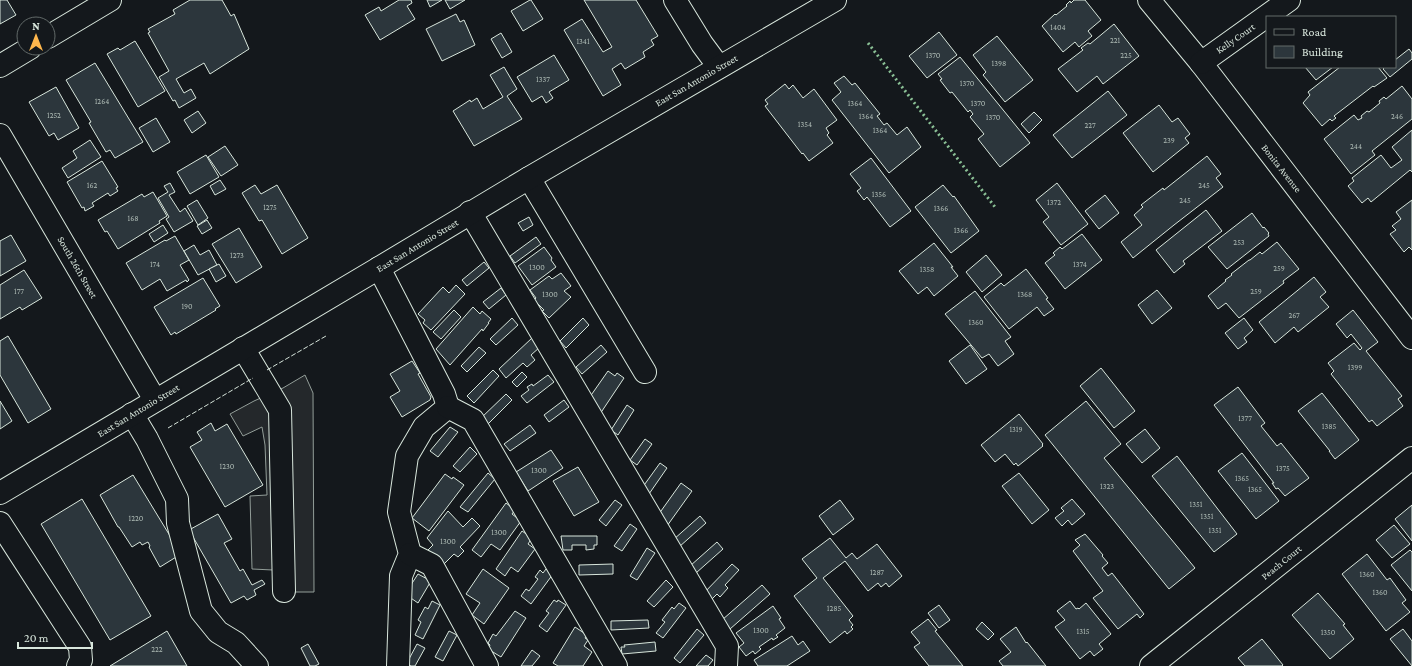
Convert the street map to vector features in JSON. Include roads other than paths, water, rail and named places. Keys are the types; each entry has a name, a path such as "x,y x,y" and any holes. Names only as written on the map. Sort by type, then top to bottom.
{"street":[{"path":"56,32 110,0"},
{"path":"675,0 702,44 719,67"},
{"name":"East San Antonio Street","path":"0,493 379,268 470,212 835,0"},
{"name":"Bonita Avenue","path":"1149,0 1200,62 1412,338"},
{"name":"Kelly Court","path":"1200,62 1289,0"},
{"path":"0,66 17,56"},
{"name":"South 26th Street","path":"0,135 155,400"},
{"path":"529,178 645,372"},
{"path":"470,212 727,646 726,666"},
{"path":"379,268 444,394 448,407 473,420 616,666"},
{"path":"243,348 280,410 284,592"},
{"path":"398,666 402,576 410,554 399,512 407,456 424,427 448,407"},
{"path":"132,414 147,439 177,499 178,522 201,611 218,632 236,643 257,666"},
{"name":"Peach Court","path":"1151,666 1412,458"},
{"path":"0,523 80,647 80,660 78,666"},
{"path":"410,554 432,565 487,666"}]}
